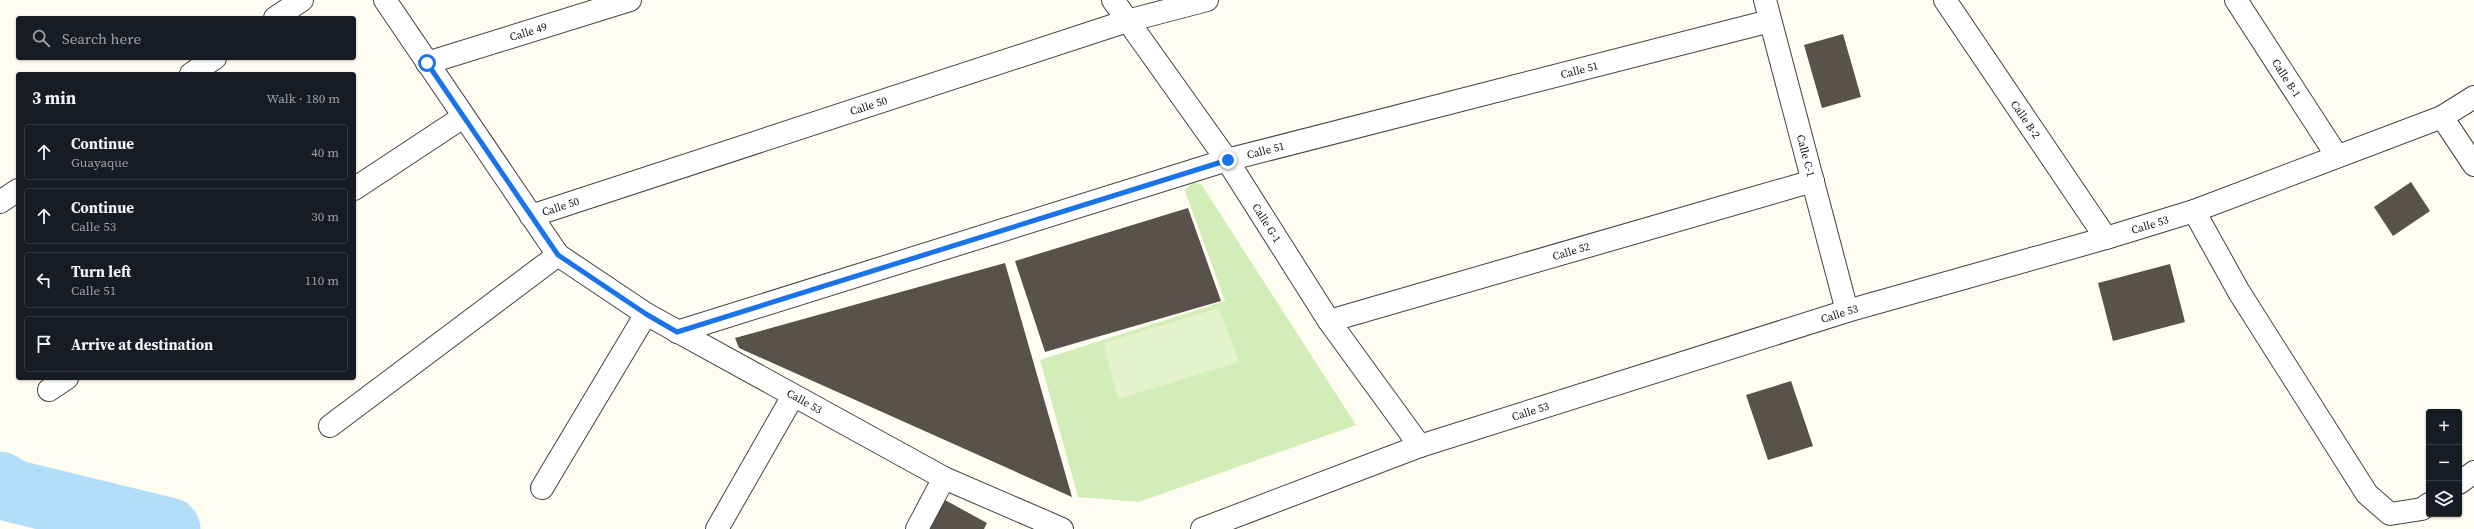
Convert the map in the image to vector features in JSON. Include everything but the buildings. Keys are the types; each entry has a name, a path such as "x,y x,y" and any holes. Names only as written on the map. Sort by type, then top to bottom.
{"street":[{"path":"278,16 302,0"},
{"path":"330,426 558,255 385,0"},
{"name":"Calle 49","path":"427,63 630,0"},
{"name":"Calle G-1","path":"1113,0 1228,160 1329,321 1420,446"},
{"name":"Calle 50","path":"531,216 1127,21 1207,0"},
{"name":"Calle C-1","path":"1764,0 1847,310"},
{"name":"Calle B-2","path":"1945,0 2106,238"},
{"name":"Calle B-1","path":"2236,0 2337,156"},
{"name":"Calle 51","path":"677,332 1228,160 1770,21"},
{"path":"194,72 212,60"},
{"name":"Calle 53","path":"1202,529 1420,446 1847,310 2106,238 2194,211 2442,117 2474,97"},
{"path":"356,188 463,117"},
{"path":"2442,117 2474,165"},
{"name":"Calle 52","path":"1329,321 1813,181"},
{"path":"0,202 16,191"},
{"path":"2194,211 2239,292 2367,494 2390,514 2422,509 2426,506"},
{"name":"Calle 53","path":"558,255 646,314 793,396 944,478 1062,529"},
{"path":"542,488 646,314"},
{"path":"49,390 64,380"},
{"path":"717,529 793,396"},
{"path":"2462,481 2474,472"},
{"path":"917,529 944,478"}],"green space":[{"path":"1192,182 1201,184 1356,425 1139,502 1078,497 1040,360 1225,301 1185,191"},
{"path":"1219,308 1239,362 1118,399 1103,343"}],"waterway":[{"path":"0,483 13,491 169,529"}],"route":[{"path":"427,63 558,255 646,314 677,332 1228,160"}]}
